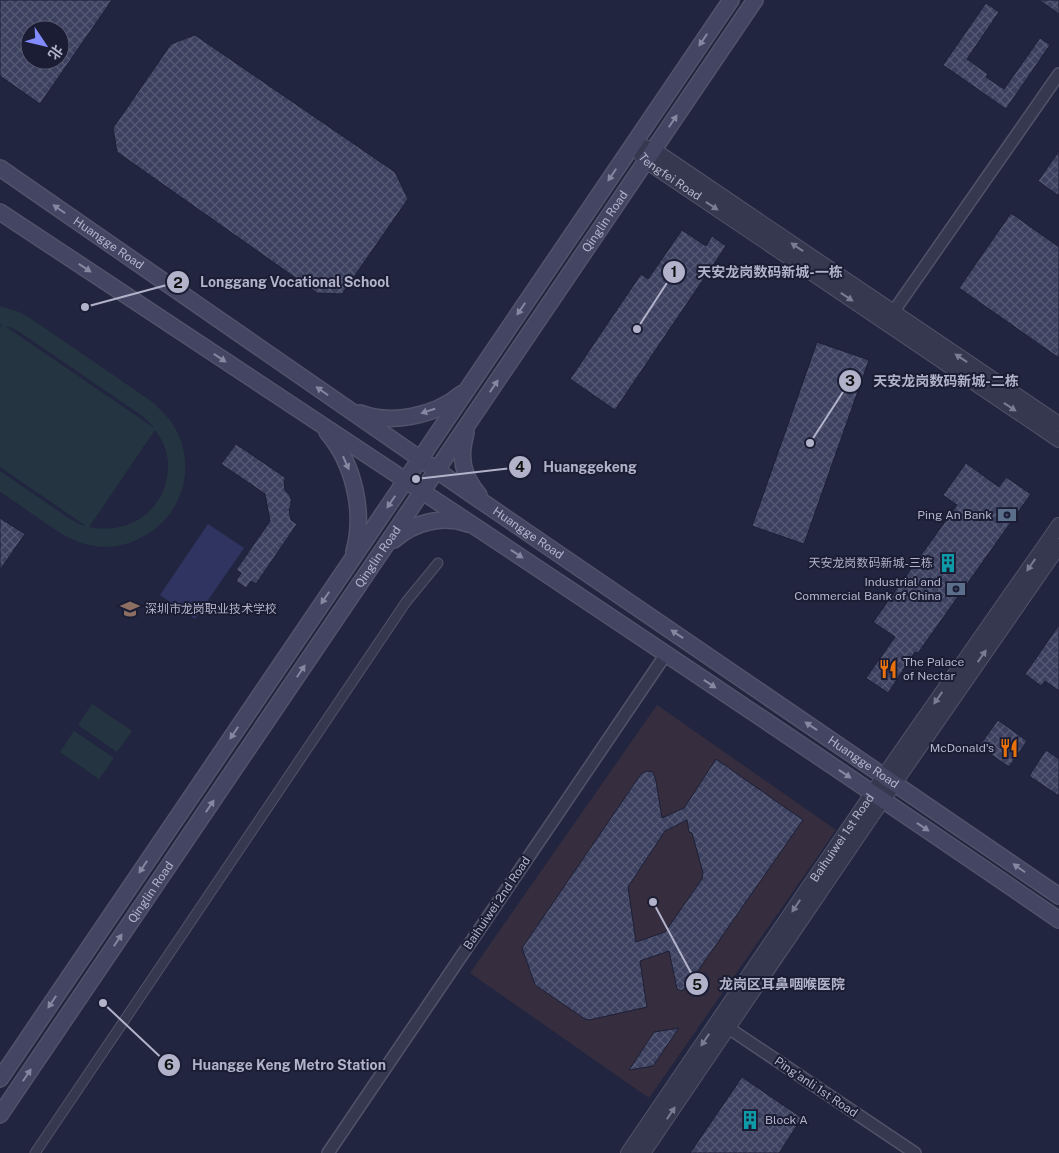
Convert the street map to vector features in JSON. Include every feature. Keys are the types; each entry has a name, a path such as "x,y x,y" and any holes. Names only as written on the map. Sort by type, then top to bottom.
{"main road":[{"name":"Qinglin Road","path":"0,1079 731,0"},
{"name":"Qinglin Road","path":"0,1115 755,0"},
{"name":"Huangge Road","path":"0,168 420,459 1059,896"},
{"name":"Huangge Road","path":"0,212 477,527 1059,920"},
{"path":"348,409 380,418 399,418 415,415 429,412 445,405 469,386"},
{"path":"474,416 462,449 463,465 468,481 477,494 490,507"},
{"path":"319,423 332,438 342,456 350,472 354,487 358,521 357,540 353,558"},
{"path":"383,550 397,537 413,527 428,521 461,522 477,527"},
{"path":"297,641 314,652"}],"street":[{"path":"889,317 1059,74"},
{"name":"Tengfei Road","path":"633,144 889,317 1059,424"},
{"name":"Tengfei Road","path":"889,317 1059,440"},
{"name":"Baihuiwei 1st Road","path":"890,779 1059,525"},
{"name":"Baihuiwei 1st Road","path":"628,1153 723,1024 890,779 1059,546"},
{"path":"35,1153 406,602 438,563"},
{"name":"Baihuiwei 2nd Road","path":"328,1153 666,654"},
{"name":"Baihuiwei 1st Road","path":"643,1153 723,1024"},
{"name":"Ping'anli 1st Road","path":"723,1024 915,1153"}],"shaded area":[{"path":"0,306 30,318 151,401 171,422 182,445 185,460 185,476 182,491 175,505 167,518 156,529 137,540 119,546 101,547 87,544 72,539 58,531 0,492 0,471 70,519 86,526 0,467 0,328 2,325 0,324","holes":["5,326 21,333 141,415 154,428","155,430 164,444 168,462 167,478 163,492 155,505 145,515 120,527 105,529 89,527"]},
{"path":"92,704 132,731 117,752 78,725"},
{"path":"657,705 836,830 649,1098 470,973"},
{"path":"74,731 114,758 99,779 60,752"}],"water":[{"path":"208,524 244,548 195,619 160,595"}],"building":[{"path":"0,0 112,0 70,61 70,20 20,20 20,70 64,70 40,104 0,76"},
{"path":"1039,0 1059,0 1059,14"},
{"path":"986,3 999,12 967,59 988,74 986,77 1004,89 1040,38 1050,45 1006,109 943,65"},
{"path":"195,35 395,172 408,199 342,294 317,293 117,152 113,128 171,44"},
{"path":"1059,151 1059,196 1038,181"},
{"path":"1011,213 1059,247 1059,358 959,288"},
{"path":"682,230 706,246 712,236 726,246 615,410 570,379 641,274 648,279"},
{"path":"817,342 869,360 804,544 752,526"},
{"path":"236,444 286,478 284,481 285,490 291,499 289,509 291,520 297,524 256,584 251,581 246,588 236,581 241,573 236,570 270,521 265,494 221,464"},
{"name":"天安龙岗数码新城-三栋","path":"966,463 999,487 1006,477 1031,494 918,653 915,652 888,693 866,678 895,637 873,622 957,505 943,495"},
{"path":"0,518 25,534 0,570"},
{"path":"1059,625 1059,691 1045,681 1041,686 1025,674"},
{"path":"998,720 1027,741 1009,767 979,746"},
{"path":"1046,750 1059,759 1059,796 1029,776"},
{"path":"716,759 803,820 686,988 682,991 677,989 669,951 640,961 647,1007 589,1020 585,1019 535,985 522,948 641,774 647,771 653,772 662,818 684,808","holes":["687,820 689,832 692,833 703,873 702,879 665,932 636,942 628,887 665,831"]},
{"path":"679,1028 653,1066 629,1070 654,1032"},
{"name":"Block A","path":"742,1077 802,1118 779,1153 690,1153"}],"place":[{"name":"Longgang Vocational School","path":"85,307"},
{"name":"天安龙岗数码新城-一栋","path":"637,329"},
{"name":"天安龙岗数码新城-二栋","path":"810,443"},
{"name":"Huanggekeng","path":"416,479"},
{"name":"Ping An Bank","path":"1007,515"},
{"name":"天安龙岗数码新城-三栋","path":"948,563"},
{"name":"Industrial and Commercial Bank of China","path":"956,589"},
{"name":"深圳市龙岗职业技术学校","path":"130,609"},
{"name":"The Palace of Nectar","path":"888,669"},
{"name":"McDonald's","path":"1009,748"},
{"name":"龙岗区耳鼻咽喉医院","path":"653,902"},
{"name":"Huangge Keng Metro Station","path":"103,1003"},
{"name":"Block A","path":"750,1120"}]}
